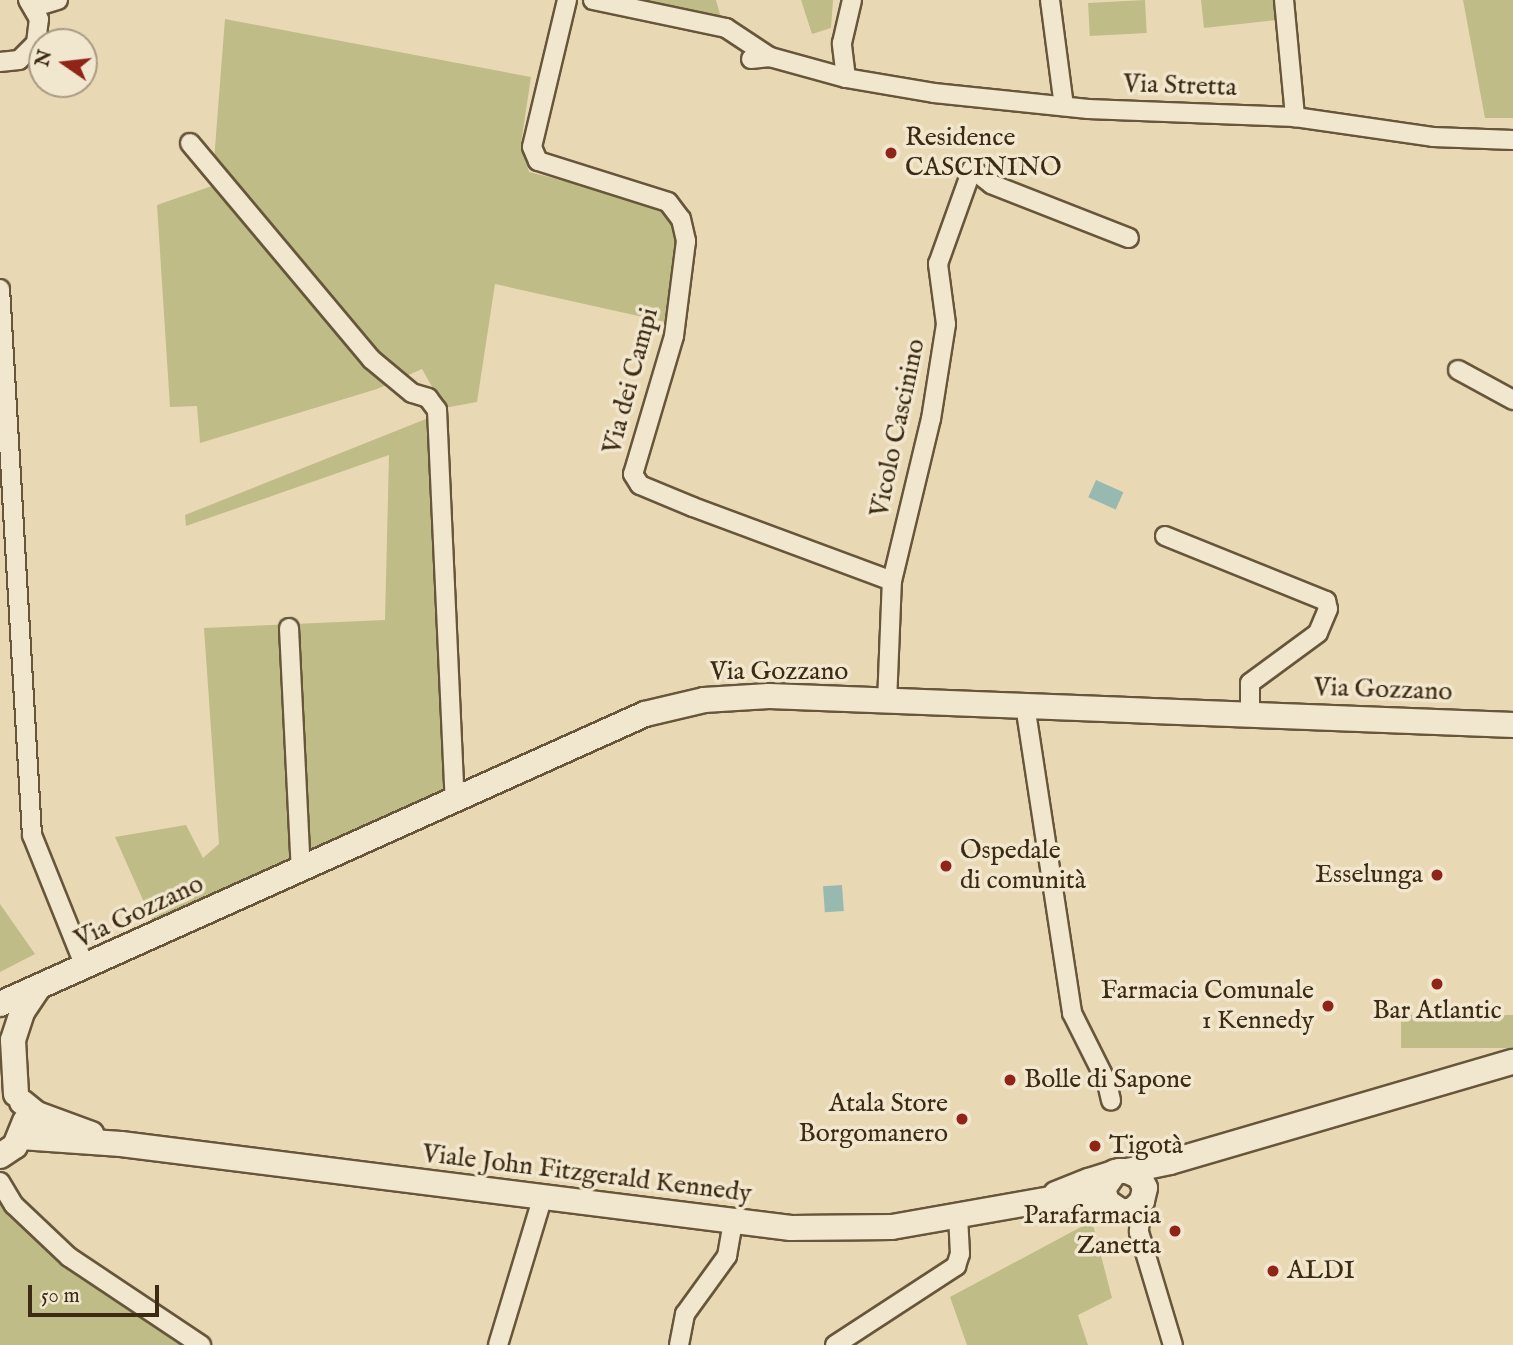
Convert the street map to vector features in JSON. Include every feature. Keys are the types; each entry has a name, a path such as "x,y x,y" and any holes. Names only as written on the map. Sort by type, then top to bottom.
{"main road":[{"name":"Via Gozzano","path":"0,1004 86,969 645,714 704,700 769,696 887,703 1025,705 1513,724"},
{"path":"0,1047 18,1002 37,990"},
{"path":"0,1156 21,1136 25,1125 13,1093 13,1040 22,1012 37,990"},
{"name":"Viale John Fitzgerald Kennedy","path":"21,1136 121,1144 733,1223 841,1230 958,1216 1045,1198 1121,1172 1170,1162 1513,1062"},
{"name":"Viale John Fitzgerald Kennedy","path":"13,1093 37,1114 121,1144"},
{"path":"1144,1198 1143,1181 1121,1172 1103,1189 1113,1209 1133,1210 1144,1198 1170,1162"},
{"name":"Viale John Fitzgerald Kennedy","path":"1045,1198 1088,1199 1113,1209"}],"street":[{"path":"0,62 19,60 36,43 40,31 31,4 58,0"},
{"name":"Via dei Campi","path":"566,0 532,147 538,161 668,202 681,219 686,241 676,324 633,474 640,485 892,581"},
{"path":"593,0 726,28 770,57"},
{"path":"846,78 842,43 852,0"},
{"path":"1050,0 1063,106"},
{"path":"1284,0 1295,117"},
{"name":"Via Stretta","path":"751,59 770,57 846,78 1063,106 1295,117 1433,137 1513,140"},
{"path":"190,143 371,359 412,393 428,398 436,410 455,799"},
{"name":"Vicolo Cascinino","path":"887,703 892,581 931,419 946,324 938,264 972,169 991,184 1129,238"},
{"path":"0,289 32,835 86,969"},
{"path":"1458,370 1513,400"},
{"name":"Via Gozzano","path":"1165,536 1326,601 1328,609 1318,633 1250,683 1250,714"},
{"path":"289,628 301,870"},
{"path":"1025,705 1072,1013 1107,1083 1111,1101"},
{"path":"0,1182 14,1205 69,1257 201,1345"},
{"path":"1144,1198 1139,1232 1173,1345"},
{"path":"498,1345 542,1199"},
{"path":"1113,1209 1139,1232"},
{"path":"835,1345 956,1266 960,1254 958,1216"},
{"path":"679,1345 685,1314 727,1256 733,1223"}],"shaded area":[{"path":"592,0 716,0 723,25"},
{"path":"801,0 833,0 831,28 812,34"},
{"path":"1145,0 1147,33 1090,36 1088,3"},
{"path":"1201,0 1274,0 1276,20 1204,28"},
{"path":"1463,0 1513,0 1513,118 1485,118"},
{"path":"225,19 531,77 521,143 529,172 649,202 671,215 677,237 677,279 670,323 495,284 477,402 444,408 422,369 377,389 200,443 197,406 170,407 157,205 212,186"},
{"path":"431,417 445,788 155,927 115,837 186,825 203,858 219,844 204,628 385,620 389,455 186,526 185,515"},
{"path":"0,904 35,954 0,972"},
{"path":"1401,1015 1513,1015 1513,1048 1401,1048"},
{"path":"0,1200 32,1233 187,1345 0,1345"},
{"path":"1092,1221 1112,1298 1078,1315 1088,1345 967,1345 950,1297"}],"water":[{"path":"1096,480 1123,492 1116,510 1088,497"},
{"path":"842,885 844,911 825,912 823,886"}],"place":[{"name":"Residence CASCININO","path":"891,153"},
{"name":"Ospedale di comunità","path":"946,866"},
{"name":"Esselunga","path":"1437,875"},
{"name":"Bar Atlantic","path":"1437,984"},
{"name":"Farmacia Comunale 1 Kennedy","path":"1328,1006"},
{"name":"Bolle di Sapone","path":"1010,1080"},
{"name":"Atala Store Borgomanero","path":"962,1119"},
{"name":"Tigotà","path":"1095,1146"},
{"name":"Parafarmacia Zanetta","path":"1175,1231"},
{"name":"ALDI","path":"1273,1271"}]}
